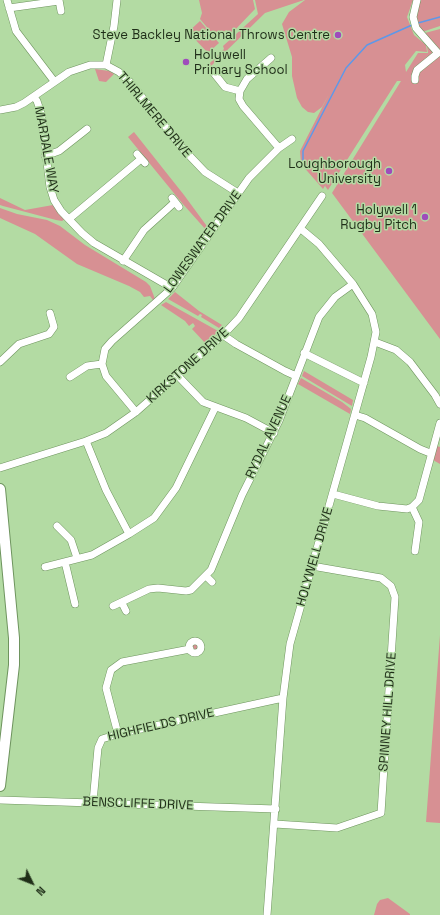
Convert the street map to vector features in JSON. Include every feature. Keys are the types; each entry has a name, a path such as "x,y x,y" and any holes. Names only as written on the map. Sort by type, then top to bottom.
{"street":[{"path":"7,0 16,31 54,81"},
{"path":"9,8 59,0 61,11"},
{"path":"106,65 114,26 117,0"},
{"path":"415,80 414,76 417,70 439,52 416,28 413,20 417,0"},
{"path":"268,59 247,79 240,91 239,99 243,106 279,148"},
{"name":"THIRLMERE DRIVE","path":"0,110 16,107 34,97 54,81 82,67 98,64 106,65 115,69 127,79 200,168 214,180 238,193"},
{"path":"213,72 225,87 240,91"},
{"name":"MARDALE WAY","path":"34,97 37,101 40,113 45,156 54,200 61,211 87,238 123,261 172,288"},
{"path":"45,156 59,151 87,129"},
{"name":"LOWESWATER DRIVE","path":"102,364 105,349 112,341 172,288 249,178 279,148 292,139"},
{"path":"69,219 141,159"},
{"name":"KIRKSTONE DRIVE","path":"0,468 86,441 114,429 136,412 223,335 254,298 322,196"},
{"path":"123,261 144,230 176,202"},
{"name":"HOLYWELL DRIVE","path":"267,915 275,824 283,698 290,644 364,383 375,342 376,332 372,314 353,284 319,244 301,229"},
{"name":"RYDAL AVENUE","path":"113,606 149,589 158,588 186,591 191,590 206,576 214,564 242,495 274,433 313,330 326,307 353,284"},
{"path":"0,362 19,344 49,334 54,327 50,313"},
{"path":"223,335 257,356 296,376"},
{"path":"375,342 396,350 410,362 440,404"},
{"path":"304,353 364,383"},
{"path":"70,377 79,374 86,366 102,364 109,381 136,412"},
{"path":"177,375 198,399 215,408 246,418 274,433"},
{"path":"45,567 54,560 65,562 92,555 154,518 167,503 176,488 215,408"},
{"path":"355,415 366,418 420,449 430,453"},
{"path":"333,494 378,506 407,509 412,507 419,500 430,453 440,423"},
{"path":"86,441 106,490 129,534"},
{"path":"0,489 14,645 14,665 0,786"},
{"path":"412,507 419,522 414,538 415,551"},
{"path":"57,526 71,540 77,558"},
{"path":"65,562 75,604"},
{"name":"SPINNEY HILL DRIVE","path":"275,824 337,828 381,813 395,597 391,586 382,578 312,566"},
{"path":"206,576 212,582"},
{"path":"122,603 126,611"},
{"path":"118,734 106,688 111,670 122,662 190,648"},
{"name":"HIGHFIELDS DRIVE","path":"93,802 100,743 107,737 283,698"},
{"name":"BENSCLIFFE DRIVE","path":"0,800 276,809"}],"shaded area":[{"path":"199,0 253,0 255,9 232,33 226,30 216,38 200,19 202,13"},
{"path":"255,0 304,0 265,13 210,67 203,70 224,49 223,46 258,14"},
{"name":"Loughborough University","path":"305,0 413,0 407,17 414,35 426,45 427,52 416,51 405,65 406,72 418,53 428,53 425,33 440,29 440,339 332,193 401,81 397,81 328,190 325,186 337,166 323,189 301,164 300,151 329,94 322,107 314,113 308,112 302,107 297,98 292,76 292,57 282,24 289,12"},
{"path":"420,0 440,0 440,26 422,32 418,26 416,18"},
{"path":"200,21 219,43 208,53 188,32"},
{"path":"95,69 109,71 114,74 106,82 99,81"},
{"path":"134,132 184,195 209,229 207,231 128,137"},
{"path":"0,198 25,210 53,205 65,219 62,221 56,220 3,206 0,205"},
{"path":"0,208 17,214 47,220 60,226 85,245 146,282 150,286 155,299 153,300 150,296 144,297 140,292 129,286 77,264 35,234 0,218"},
{"path":"175,292 199,311 222,325 219,328 201,317 202,315 200,314 198,316 168,299"},
{"path":"166,302 218,331 206,344 192,329 195,326 193,323 189,326 185,321 161,305"},
{"path":"304,371 353,400 352,406 302,376"},
{"path":"301,378 342,402 351,409 350,414 298,384"},
{"path":"437,446 440,447 440,464 433,460"},
{"path":"440,635 440,823 426,822"},
{"path":"193,641 197,641 201,647 197,653 193,653 189,649 189,645"},
{"path":"388,898 410,915 374,915 377,904 380,900"}],"waterway":[{"path":"418,23 440,17"},
{"path":"303,161 303,151 346,68 367,45 412,25"}],"place":[{"name":"Steve Backley National Throws Centre","path":"338,35"},
{"name":"Holywell Primary School","path":"186,62"},
{"name":"Loughborough University","path":"389,171"},
{"name":"Holywell 1 Rugby Pitch","path":"425,217"}]}
